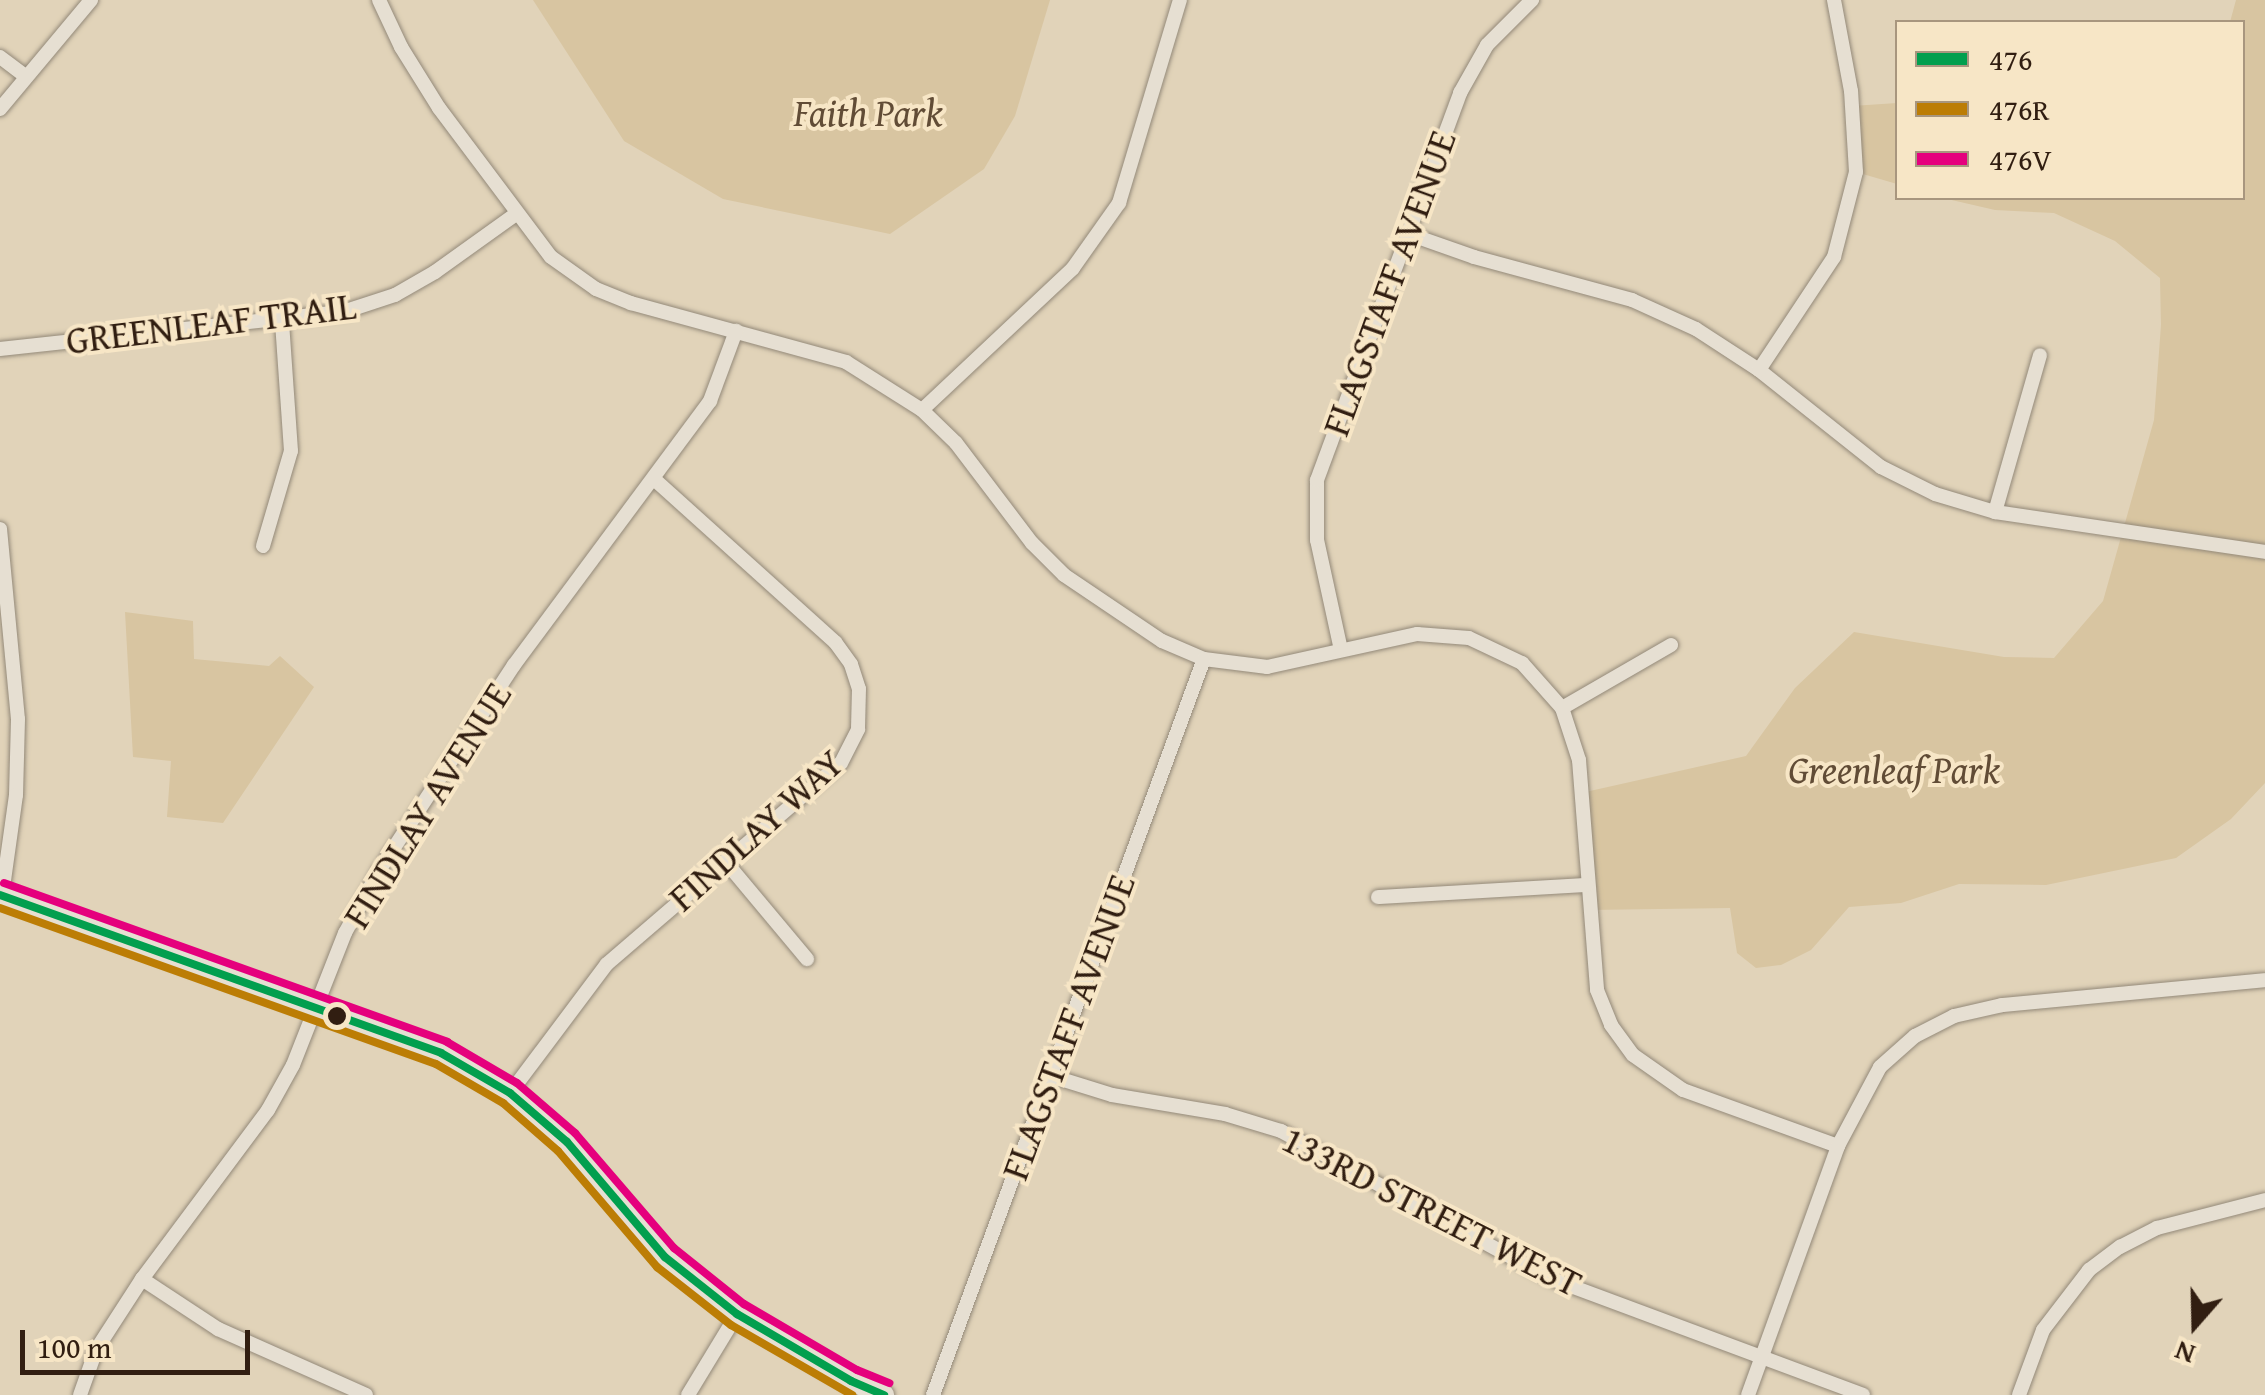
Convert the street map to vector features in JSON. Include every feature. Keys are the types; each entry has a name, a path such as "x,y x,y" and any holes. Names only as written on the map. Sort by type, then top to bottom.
{"street":[{"path":"0,109 91,0"},
{"path":"379,0 401,47 439,108 551,257 596,289 846,362 922,410 956,443 1032,543 1064,576 1162,642 1204,659 1266,667 1417,634 1469,638 1522,664 1562,708 1579,760 1596,990 1611,1025 1633,1055 1683,1090 1838,1146"},
{"path":"922,410 1073,268 1119,203 1180,0"},
{"name":"FLAGSTAFF AVENUE","path":"1341,650 1317,540 1318,480 1460,92 1487,45 1532,0"},
{"path":"1759,370 1834,257 1856,172 1852,91 1834,0"},
{"path":"0,57 24,76"},
{"name":"GREENLEAF TRAIL","path":"0,349 343,312 396,294 436,272 516,214"},
{"path":"1406,233 1474,257 1632,300 1696,329 1759,370 1881,467 1934,494 1995,512 2265,552"},
{"path":"263,546 291,451 282,321"},
{"name":"FINDLAY AVENUE","path":"80,1395 96,1350 142,1279 268,1110 294,1065 346,933 380,869 514,666 710,401 736,331"},
{"path":"1995,512 2040,355"},
{"name":"FINDLAY WAY","path":"510,1093 607,964 841,763 858,729 859,690 851,664 835,642 654,479"},
{"path":"0,529 18,719 16,795 1,895 441,1054 510,1093 567,1142 665,1257 737,1314 851,1381 884,1395"},
{"path":"1562,708 1671,644"},
{"name":"FLAGSTAFF AVENUE","path":"933,1395 1204,659"},
{"path":"725,861 807,960"},
{"path":"1378,896 1587,884"},
{"path":"1748,1395 1838,1146 1880,1067 1915,1036 1954,1016 2002,1005 2265,980"},
{"name":"133RD STREET WEST","path":"1050,1076 1112,1096 1225,1114 1281,1131 1549,1278 1863,1395"},
{"path":"2019,1395 2044,1330 2089,1270 2120,1246 2156,1228 2265,1200"},
{"path":"142,1279 218,1330 366,1395"},
{"path":"688,1395 737,1314"}],"green space":[{"name":"Faith Park","path":"533,0 1050,0 1015,116 984,169 890,234 723,199 624,141"},
{"name":"Greenleaf Park","path":"2236,0 2265,0 2265,783 2231,819 2176,858 2046,885 1959,884 1901,903 1849,907 1811,950 1781,965 1756,968 1737,953 1730,908 1589,910 1581,793 1746,756 1795,688 1854,632 2004,657 2054,658 2103,601 2154,420 2160,278 2115,241 2054,213 1995,210 1952,200 2245,200 2245,20 2231,20"},
{"path":"1895,103 1895,183 1856,172 1852,106"},
{"path":"125,612 193,621 194,659 269,666 280,656 314,687 223,823 167,817 171,761 133,757"}],"transit line":[{"name":"476V","path":"4,883 447,1042 517,1083 575,1133 674,1248 744,1304 857,1370 889,1383"},
{"name":"476","path":"0,895 441,1053 510,1093 567,1142 665,1257 737,1314 851,1381 884,1395"},
{"name":"476R","path":"0,908 436,1064 503,1103 558,1151 657,1267 731,1325 852,1395"}]}
